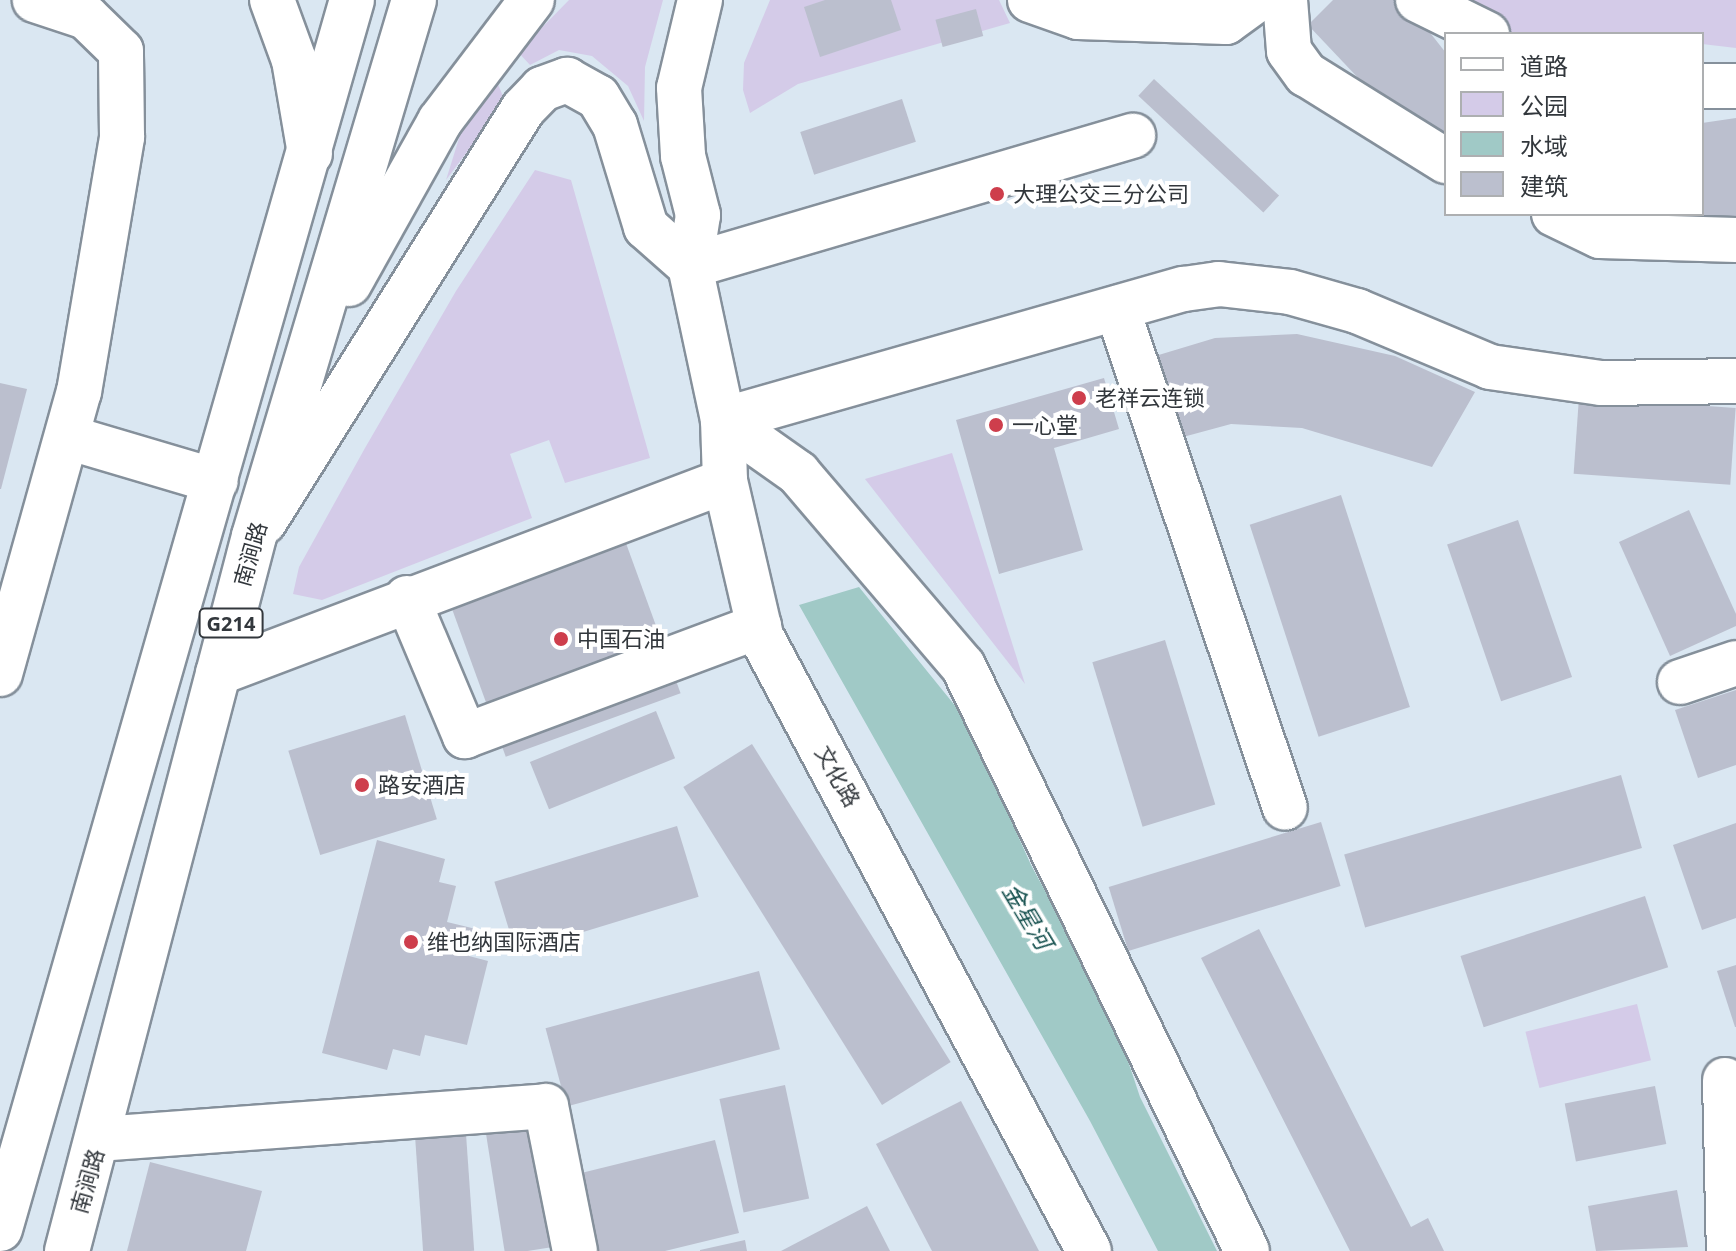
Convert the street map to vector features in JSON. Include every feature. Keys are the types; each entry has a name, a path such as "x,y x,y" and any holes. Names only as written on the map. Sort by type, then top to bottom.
{"main road":[{"path":"0,674 67,437 122,137 121,51 86,17 35,0"},
{"path":"272,0 294,60 310,154"},
{"name":"G214","path":"0,1229 9,1163 216,481 352,0"},
{"name":"南涧路","path":"67,1251 99,1139 254,536 414,0"},
{"path":"311,353 440,121 532,0"},
{"path":"690,266 698,215 683,156 679,88 700,0"},
{"path":"1030,0 1078,17 1226,22 1256,0"},
{"path":"1285,0 1289,51 1306,74 1444,160"},
{"path":"1418,0 1483,32"},
{"path":"254,536 523,109 542,89 567,80 598,97 615,125 646,227 690,266"},
{"path":"1704,86 1736,86"},
{"path":"690,266 1133,136"},
{"path":"1558,216 1600,236 1736,240"},
{"name":"文化路","path":"690,266 723,420 725,481 759,626 1089,1251"},
{"path":"723,420 1117,308 1219,284 1290,292 1357,311 1490,367 1601,383 1736,381"},
{"path":"1117,308 1285,808"},
{"path":"723,420 798,473 963,666 1247,1251"},
{"path":"67,437 216,481"},
{"path":"218,673 407,598 725,481"},
{"path":"407,598 465,736 759,626"},
{"path":"1680,682 1736,663"},
{"path":"1725,1080 1729,1251"},
{"path":"99,1139 552,1100 575,1251"}],"green space":[{"path":"569,0 663,0 645,67 644,121 628,86 592,56 559,50 530,65 518,52"},
{"path":"770,0 999,0 1010,23 798,84 750,113 743,90 744,63"},
{"path":"1445,0 1736,0 1736,48 1704,44 1704,32 1510,32"},
{"path":"497,82 505,101 446,180 461,132"},
{"path":"535,170 571,180 650,458 565,483 549,440 510,454 532,518 322,600 293,594 299,567 365,448 456,291"},
{"path":"952,453 1025,684 865,479"},
{"path":"1637,1004 1651,1060 1539,1088 1525,1032"}],"water":[{"name":"金星河","path":"859,587 965,718 1031,865 1113,1016 1140,1097 1217,1251 1158,1251 1090,1121 799,605"}],"building":[{"path":"825,0 891,0 901,30 820,57 804,7"},
{"path":"1333,0 1394,0 1409,6 1444,50 1444,145 1379,100 1308,25"},
{"path":"976,9 983,36 943,47 935,20"},
{"path":"1154,79 1279,196 1263,212 1138,96"},
{"path":"902,99 916,142 814,175 800,132"},
{"path":"1736,118 1736,219 1699,222 1680,216 1704,216 1704,123"},
{"path":"1297,334 1395,356 1475,392 1432,467 1302,428 1231,424 1183,437 1152,357 1215,338"},
{"path":"1104,378 1119,429 1054,448 1083,550 999,574 956,420"},
{"path":"0,383 27,389 1,489 0,489"},
{"path":"1579,397 1736,408 1730,485 1574,474"},
{"path":"1341,495 1410,707 1319,737 1250,525"},
{"path":"1689,510 1736,614 1736,626 1670,656 1619,542"},
{"path":"1518,520 1572,677 1501,701 1447,544"},
{"name":"中国石油","path":"619,524 681,693 506,757 444,588"},
{"path":"1165,640 1215,804 1143,827 1092,662"},
{"path":"1736,690 1736,765 1698,778 1675,710"},
{"path":"656,711 675,758 549,809 530,762"},
{"name":"路安酒店","path":"405,715 437,819 320,855 288,751"},
{"path":"752,744 951,1062 882,1105 683,787"},
{"path":"1621,775 1642,848 1365,927 1344,854"},
{"path":"1321,822 1341,886 1128,951 1109,887"},
{"path":"1736,823 1736,918 1702,930 1673,845"},
{"path":"677,826 699,897 516,953 494,882"},
{"name":"维也纳国际酒店","path":"377,840 445,859 439,882 456,886 447,922 476,929 469,956 488,961 467,1045 425,1035 420,1056 393,1049 387,1070 322,1053"},
{"path":"1645,896 1668,967 1484,1027 1460,956"},
{"path":"1259,929 1411,1227 1428,1218 1444,1251 1350,1251 1201,958"},
{"path":"1736,965 1736,1027 1735,1027 1717,971"},
{"path":"759,971 780,1049 566,1106 546,1028"},
{"path":"785,1085 809,1198 744,1212 719,1099"},
{"path":"1655,1086 1666,1144 1576,1161 1565,1104"},
{"path":"961,1101 1039,1251 932,1251 876,1144"},
{"path":"543,1123 562,1245 505,1251 486,1132"},
{"path":"466,1134 474,1251 423,1251 415,1138"},
{"path":"715,1140 739,1233 665,1251 579,1251 561,1178"},
{"path":"150,1162 262,1191 246,1251 127,1251"},
{"path":"1677,1190 1688,1247 1596,1251 1588,1206"},
{"path":"867,1206 890,1251 781,1251"},
{"path":"745,1240 747,1251 700,1251 700,1250"}],"place":[{"name":"大理公交三分公司","path":"997,194"},
{"name":"老祥云连锁","path":"1079,398"},
{"name":"一心堂","path":"996,425"},
{"name":"中国石油","path":"561,639"},
{"name":"路安酒店","path":"362,785"},
{"name":"维也纳国际酒店","path":"411,942"}]}
